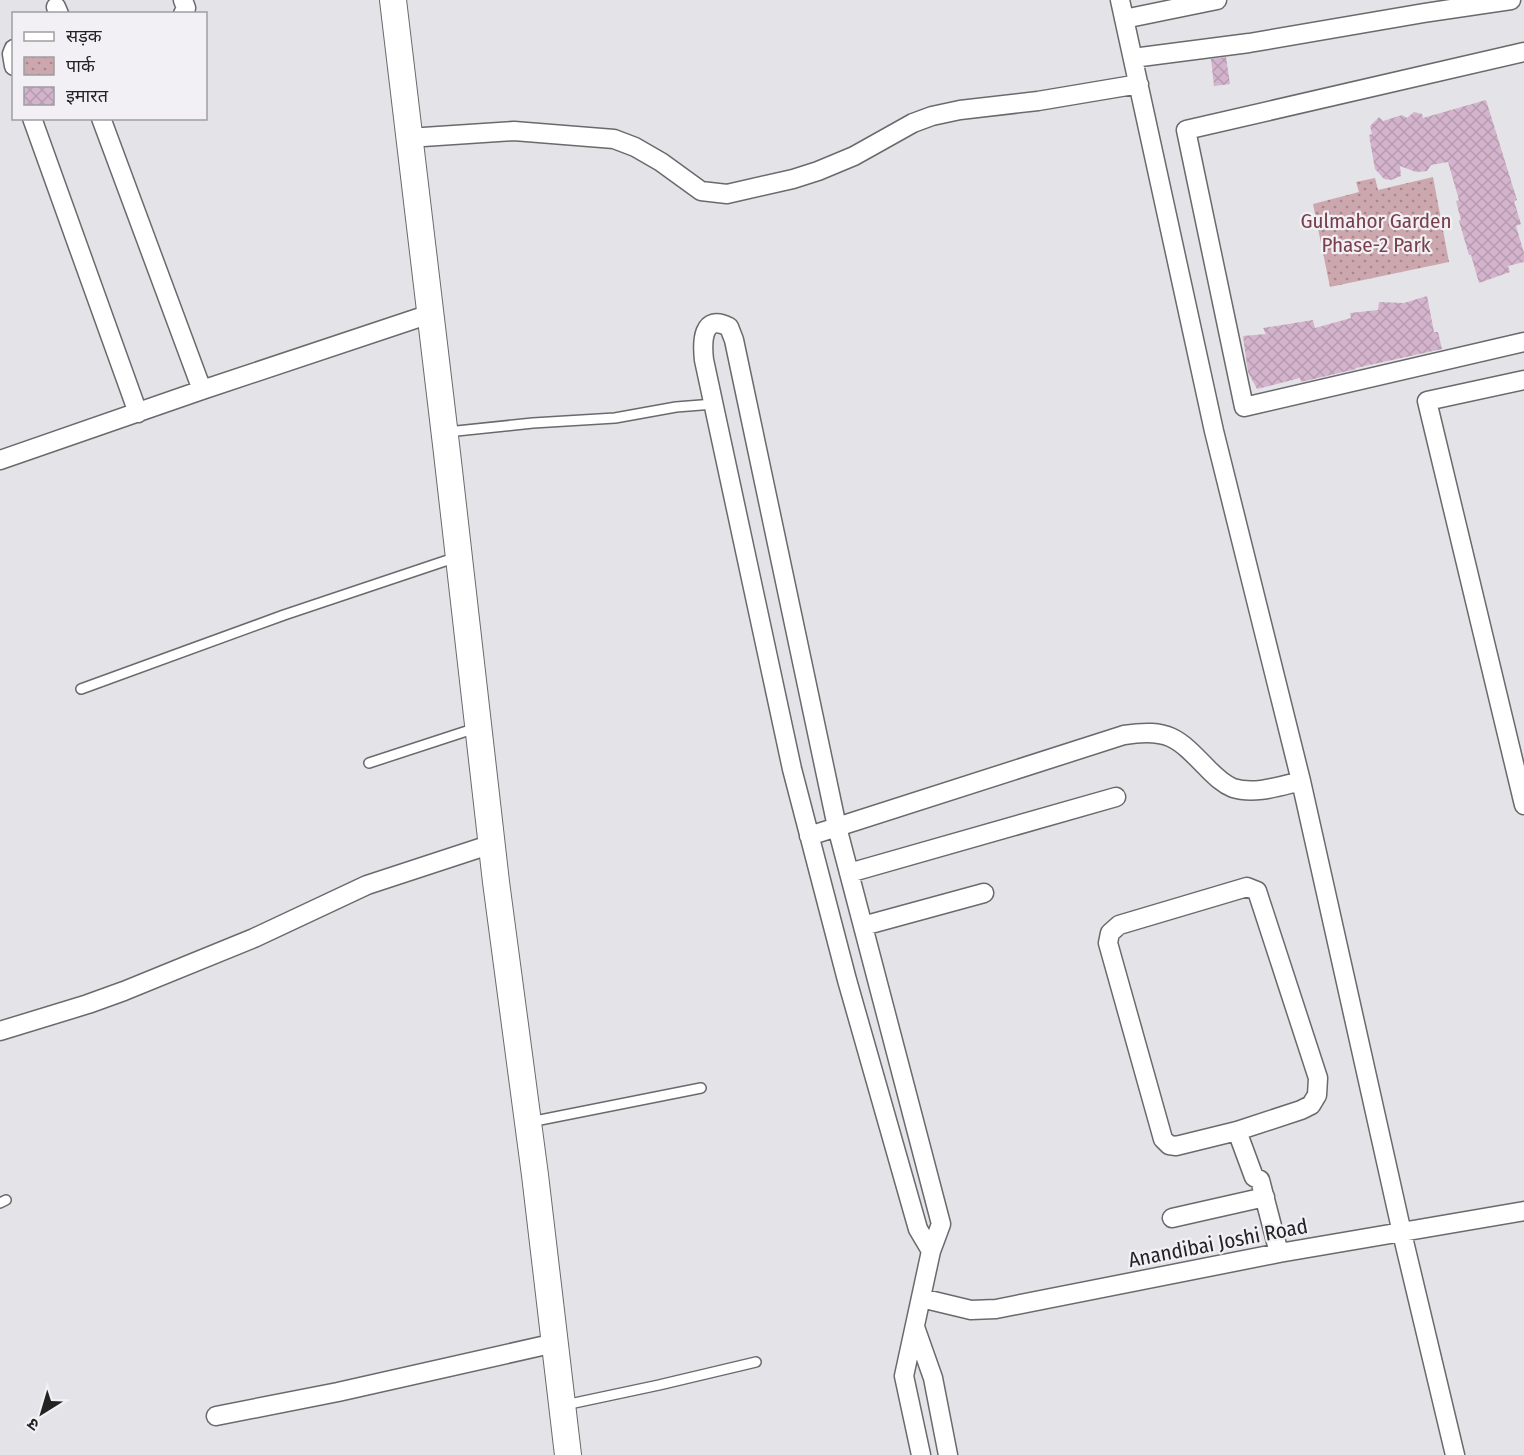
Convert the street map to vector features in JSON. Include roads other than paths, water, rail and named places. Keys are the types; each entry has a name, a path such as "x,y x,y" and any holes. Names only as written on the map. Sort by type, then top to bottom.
{"street":[{"path":"393,0 492,844 568,1455"},
{"path":"1120,0 1214,431 1301,782 1402,1233 1455,1455"},
{"path":"1124,19 1217,0"},
{"path":"1133,58 1249,43 1413,14 1511,0"},
{"path":"1524,52 1186,130 1244,407 1524,342"},
{"path":"408,138 514,131 614,139 652,157 700,191 727,194 818,171 854,156 914,123 932,116 1139,84"},
{"path":"33,120 138,413"},
{"path":"102,120 202,390"},
{"path":"0,459 430,314"},
{"path":"921,1455 904,1376 931,1251 941,1224 837,827 734,340 729,327 722,323 707,327 702,345 792,769 847,980 918,1230 931,1251"},
{"path":"1524,380 1427,401 1516,731 1524,805"},
{"path":"761,623 793,618"},
{"path":"809,836 1124,735 1142,732 1165,734 1185,745 1217,778 1232,787 1246,790 1301,782"},
{"path":"849,873 1116,797"},
{"path":"0,1031 116,994 254,938 367,885 492,844"},
{"path":"1247,887 1257,891 1318,1078 1317,1095 1311,1105 1243,1129 1176,1146 1169,1145 1163,1139 1108,943 1110,933 1119,925 1247,887"},
{"path":"863,926 984,893"},
{"path":"1243,1129 1261,1182 1279,1253"},
{"path":"1172,1218 1261,1182"},
{"name":"Anandibai Joshi Road","path":"921,1298 970,1310 996,1309 1279,1253 1524,1211"},
{"path":"915,1327 933,1378 948,1455"},
{"path":"216,1416 338,1392 555,1343"}],"lane":[{"path":"445,432 615,418 676,407 714,404"},
{"path":"81,689 284,615 459,556"},
{"path":"369,763 478,727"},
{"path":"528,1123 701,1088"},
{"path":"562,1405 756,1362"}],"park label":[{"name":"Gulmahor Garden Phase-2 Park","path":"1376,233"}]}
